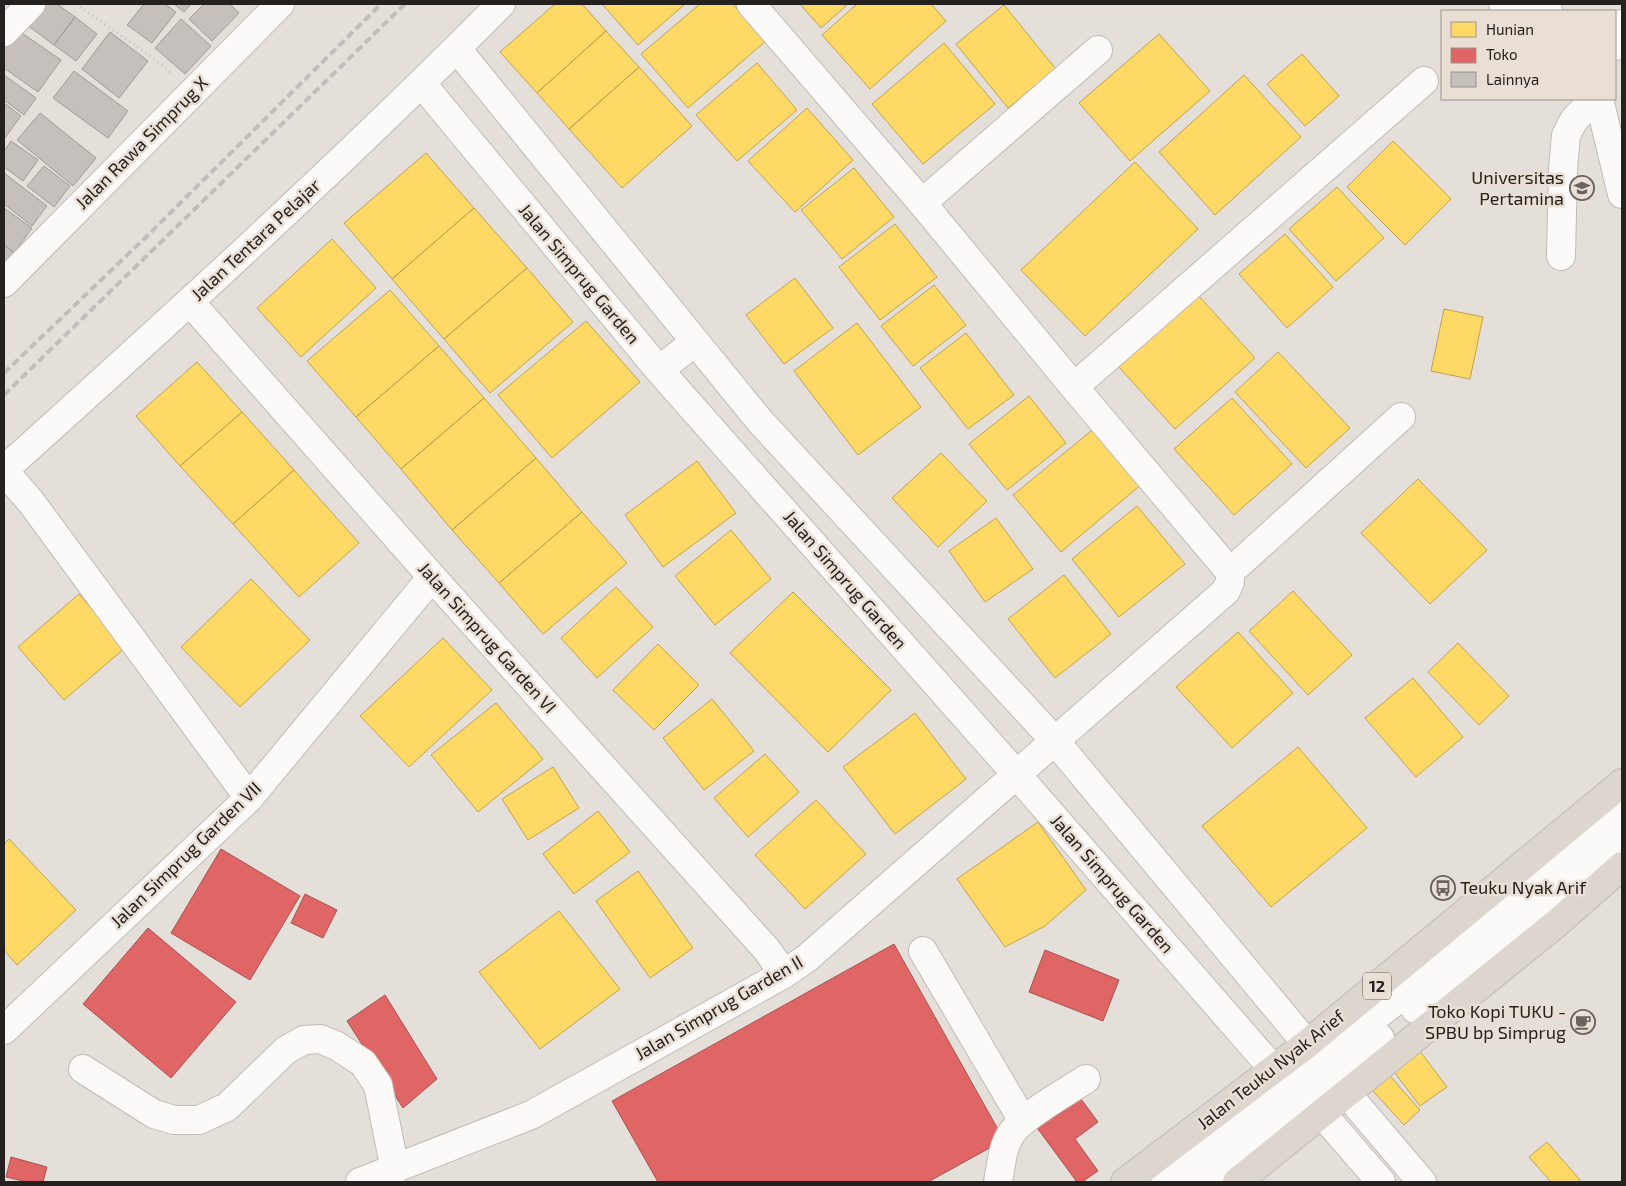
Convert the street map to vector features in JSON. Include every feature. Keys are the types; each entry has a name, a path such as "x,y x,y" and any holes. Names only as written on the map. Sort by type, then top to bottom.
{"highway":[{"name":"Jalan Teuku Nyak Arief","path":"1125,1182 1307,1044 1622,783"},
{"path":"1237,1182 1323,1115 1557,923 1622,866"}],"street":[{"path":"4,32 31,4"},
{"name":"Jalan Rawa Simprug X","path":"4,283 280,4"},
{"name":"Jalan Tentara Pelajar","path":"4,471 190,302 422,84 501,4"},
{"path":"751,4 922,203 1230,572 1230,582 1226,591 1055,741"},
{"path":"1503,4 1542,10"},
{"path":"1616,43 1622,24"},
{"path":"457,49 759,420 1055,741 1307,1044"},
{"path":"922,203 1098,50"},
{"path":"1074,387 1424,80"},
{"name":"Jalan Simprug Garden","path":"422,84 659,370 1017,774 1274,1070"},
{"path":"1561,256 1563,170 1566,135 1574,120 1593,100"},
{"path":"1599,100 1622,194"},
{"name":"Jalan Simprug Garden VI","path":"190,302 432,577 767,950 784,974"},
{"path":"659,370 695,342"},
{"path":"1230,572 1401,417"},
{"path":"726,446 759,420"},
{"path":"4,471 31,502 249,798"},
{"name":"Jalan Simprug Garden VII","path":"4,1030 249,798 432,577"},
{"name":"Jalan Simprug Garden II","path":"360,1182 395,1170 531,1115 784,974 807,958 1055,741"},
{"path":"1165,1182 1398,999 1542,872 1622,805"},
{"path":"1199,1182 1327,1081 1622,835"},
{"path":"923,951 1023,1121"},
{"path":"83,1069 154,1114 174,1120 199,1120 227,1107 286,1050 304,1040 320,1039 338,1046 363,1063 378,1085 395,1170"},
{"path":"980,1182 987,1180 998,1182 1004,1149 1011,1133 1023,1121 1086,1079"},
{"path":"1347,1094 1422,1182"},
{"path":"1323,1115 1381,1182"}],"path":[{"path":"76,4 153,58 192,92"}],"building: Hunian":[{"path":"555,4 582,4 606,31 537,93 500,52"},
{"path":"602,4 685,4 638,45"},
{"path":"700,4 733,4 766,41 688,108 641,54"},
{"path":"800,4 848,4 821,28"},
{"path":"857,4 931,4 946,21 870,89 822,35"},
{"path":"1004,5 1056,69 1008,108 956,44"},
{"path":"606,31 639,67 569,129 537,93"},
{"path":"1159,34 1210,91 1130,161 1079,103"},
{"path":"944,43 995,104 923,164 872,104"},
{"path":"1302,54 1339,96 1305,126 1267,84"},
{"path":"757,63 797,110 737,161 696,115"},
{"path":"639,67 692,126 622,188 569,129"},
{"path":"1244,75 1301,137 1215,215 1159,152"},
{"path":"807,108 853,160 795,212 748,161"},
{"path":"1393,141 1451,199 1405,245 1347,187"},
{"path":"426,153 474,208 392,279 344,223"},
{"path":"1135,162 1198,229 1085,336 1021,270"},
{"path":"854,168 894,217 842,259 801,210"},
{"path":"1337,187 1384,238 1336,281 1289,229"},
{"path":"474,208 527,268 444,339 392,279"},
{"path":"895,224 937,277 880,320 839,267"},
{"path":"1285,234 1333,287 1287,328 1239,274"},
{"path":"332,239 376,288 301,357 257,308"},
{"path":"527,268 573,322 490,393 444,339"},
{"path":"795,278 833,328 784,364 746,315"},
{"path":"934,285 966,325 913,366 881,326"},
{"path":"390,290 439,346 356,417 307,361"},
{"path":"1198,295 1255,358 1175,429 1118,366"},
{"path":"1444,309 1483,317 1470,379 1431,371"},
{"path":"586,321 640,382 552,458 498,395"},
{"path":"857,323 921,407 858,455 794,371"},
{"path":"966,333 1014,395 968,429 920,368"},
{"path":"439,346 484,398 401,469 356,417"},
{"path":"1278,352 1350,428 1306,468 1235,392"},
{"path":"197,362 242,412 180,466 136,416"},
{"path":"1029,396 1066,443 1007,490 969,444"},
{"path":"484,398 536,458 452,530 401,469"},
{"path":"1232,398 1292,464 1234,515 1174,449"},
{"path":"242,412 294,470 233,524 180,466"},
{"path":"1096,427 1143,483 1061,552 1013,495"},
{"path":"941,453 987,501 938,547 892,498"},
{"path":"536,458 582,512 499,583 452,530"},
{"path":"697,461 736,513 663,567 625,515"},
{"path":"294,470 359,543 299,597 233,524"},
{"path":"1418,479 1487,550 1430,604 1361,533"},
{"path":"1137,506 1185,564 1119,617 1072,559"},
{"path":"582,512 627,563 543,634 499,583"},
{"path":"996,518 1033,569 985,602 949,551"},
{"path":"731,530 771,579 715,625 675,576"},
{"path":"1064,575 1111,634 1055,678 1008,619"},
{"path":"251,579 310,640 240,707 181,647"},
{"path":"616,587 653,627 597,678 561,638"},
{"path":"1293,591 1352,655 1308,695 1249,631"},
{"path":"793,592 891,690 828,752 730,653"},
{"path":"79,594 125,648 64,700 18,647"},
{"path":"1238,632 1293,693 1232,748 1176,687"},
{"path":"443,638 492,690 409,767 360,716"},
{"path":"1458,643 1509,696 1479,725 1428,672"},
{"path":"658,644 699,685 654,730 613,690"},
{"path":"1413,678 1463,737 1416,777 1365,718"},
{"path":"712,699 754,751 704,790 663,738"},
{"path":"496,703 543,759 478,812 431,755"},
{"path":"915,713 966,779 895,834 843,767"},
{"path":"1298,747 1367,828 1271,907 1202,826"},
{"path":"765,754 799,792 748,837 714,798"},
{"path":"553,767 579,808 528,840 502,799"},
{"path":"816,800 866,854 805,909 755,855"},
{"path":"598,811 630,852 574,894 543,854"},
{"path":"1038,822 1086,890 1045,926 1005,947 957,879"},
{"path":"9,839 76,910 17,965 4,950 4,844"},
{"path":"638,871 693,948 650,978 596,901"},
{"path":"559,911 620,989 540,1049 479,972"},
{"path":"1419,1050 1447,1087 1420,1106 1392,1069"},
{"path":"1390,1076 1420,1110 1404,1125 1373,1091"},
{"path":"1547,1142 1580,1180 1577,1182 1551,1182 1529,1157"}],"building: Toko":[{"path":"221,849 300,896 250,980 171,933"},
{"path":"305,894 337,910 323,938 291,923"},
{"path":"148,928 236,1002 171,1078 83,1004"},
{"path":"894,944 1004,1140 928,1182 658,1182 612,1101"},
{"path":"1045,950 1119,980 1103,1021 1029,992"},
{"path":"385,995 437,1079 403,1108 347,1021"},
{"path":"1078,1095 1098,1122 1075,1139 1098,1171 1082,1182 1077,1182 1035,1125"},
{"path":"11,1157 47,1167 43,1182 27,1182 6,1177"}],"building: Lainnya":[{"path":"36,4 57,4 75,17 54,45 23,22"},
{"path":"144,4 165,4 176,12 152,43 127,25"},
{"path":"174,4 191,4 184,12"},
{"path":"204,4 230,4 239,13 212,41 189,19"},
{"path":"75,17 97,34 76,61 54,45"},
{"path":"181,19 211,46 185,74 155,48"},
{"path":"16,29 61,60 38,92 4,68 4,47"},
{"path":"110,32 148,61 119,98 82,69"},
{"path":"74,71 128,111 108,138 53,98"},
{"path":"4,75 36,98 24,115 4,100"},
{"path":"4,103 21,116 4,139"},
{"path":"40,113 96,158 73,186 17,140"},
{"path":"11,141 38,160 23,181 4,167 4,151"},
{"path":"44,166 70,186 54,207 27,186"},
{"path":"4,173 47,206 32,226 4,204"},
{"path":"4,208 32,228 14,253 4,245"},
{"path":"4,245 14,253 4,266"}],"railway":[{"path":"4,373 146,237 381,4"},
{"path":"4,395 405,4"}],"place":[{"name":"Universitas Pertamina","path":"1582,188"},
{"name":"Teuku Nyak Arif","path":"1443,888"},
{"name":"Toko Kopi TUKU - SPBU bp Simprug","path":"1583,1022"}]}
